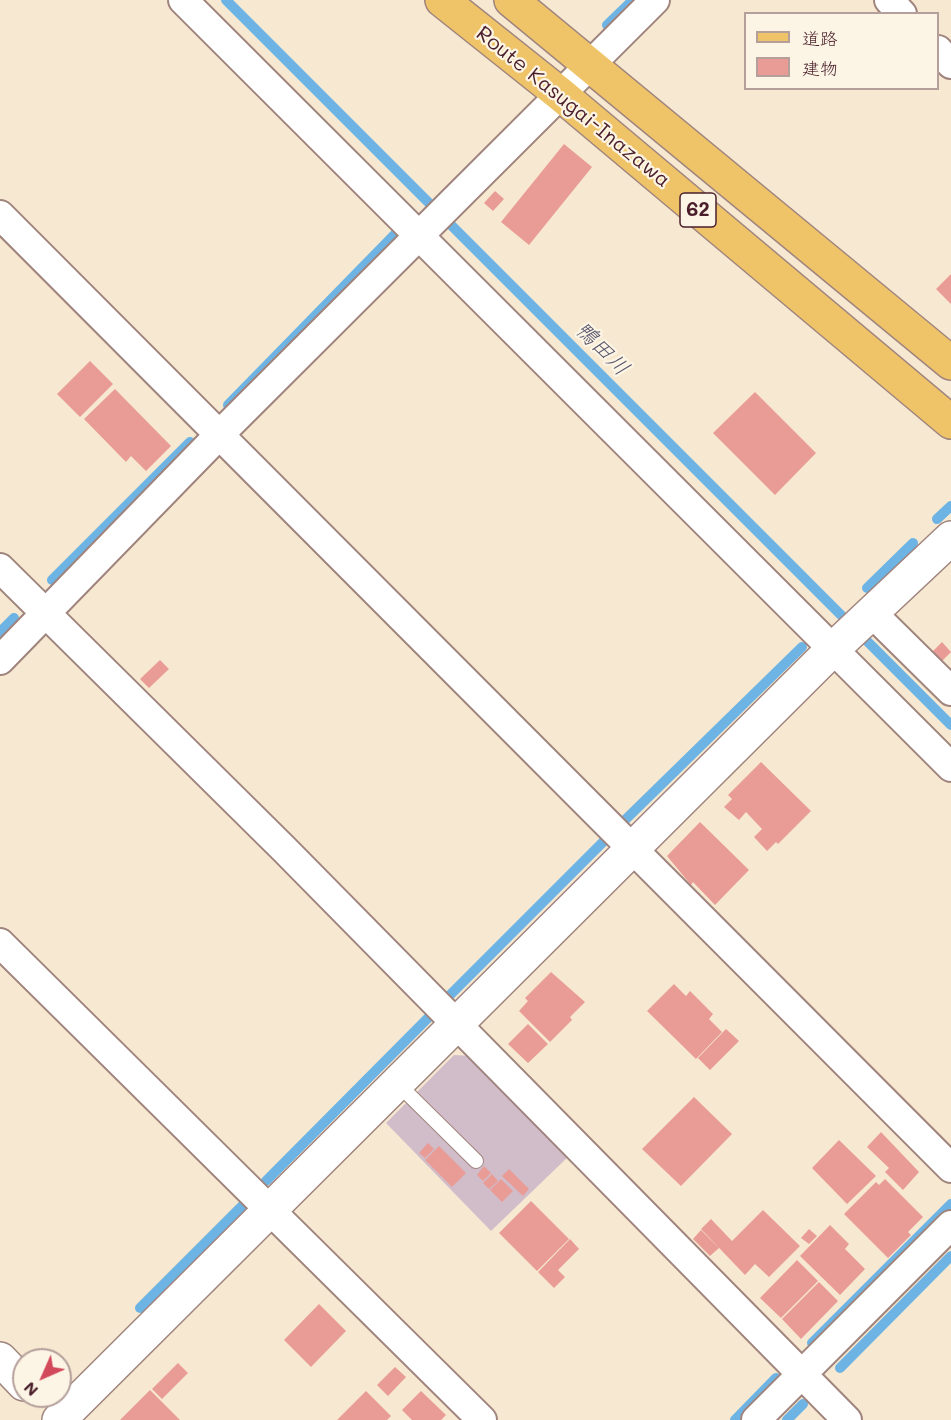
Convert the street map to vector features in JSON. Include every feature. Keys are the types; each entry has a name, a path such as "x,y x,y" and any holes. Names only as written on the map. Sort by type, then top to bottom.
{"main road":[{"name":"Route Kasugai-Inazawa","path":"442,0 561,94 951,422"},
{"name":"Route Kasugai-Inazawa","path":"511,0 951,363"}],"street":[{"path":"183,0 432,221 855,629 951,691"},
{"path":"0,660 219,435 655,0"},
{"path":"889,0 900,12"},
{"path":"939,51 951,64"},
{"path":"0,215 951,1168"},
{"path":"47,1408 59,1420 855,629 951,538"},
{"path":"0,567 847,1420"},
{"path":"855,629 951,767"},
{"path":"0,943 482,1420"},
{"path":"756,1420 951,1225"},
{"path":"0,1359 12,1372"}],"lane":[{"path":"397,1083 476,1161"}],"shaded area":[{"path":"454,1055 472,1056 569,1156 491,1231 386,1123"}],"building":[{"path":"564,144 592,167 529,245 501,222"},
{"path":"495,191 504,199 493,211 484,203"},
{"path":"951,274 951,304 936,289"},
{"path":"90,361 113,384 80,417 57,394"},
{"path":"115,389 171,446 146,471 131,456 126,462 84,419"},
{"path":"755,392 816,453 775,495 713,433"},
{"path":"942,642 951,652 941,662 931,653"},
{"path":"160,660 169,669 149,688 140,679"},
{"path":"761,762 811,811 778,844 776,842 767,851 754,837 762,829 746,812 739,820 724,807 732,799 728,795"},
{"path":"700,822 749,870 715,905 693,882 691,885 667,856"},
{"path":"551,972 585,1002 570,1017 572,1020 550,1042 519,1011 528,1001 525,998"},
{"path":"674,984 686,996 690,991 713,1014 709,1019 722,1032 696,1059 647,1011"},
{"path":"528,1024 548,1044 528,1063 508,1044"},
{"path":"726,1029 739,1041 710,1070 698,1058"},
{"path":"694,1097 732,1134 681,1186 642,1149"},
{"path":"881,1132 919,1172 903,1190 885,1172 889,1168 867,1147"},
{"path":"839,1140 876,1176 847,1204 812,1168"},
{"path":"428,1143 434,1149 425,1158 419,1153"},
{"path":"439,1146 466,1173 452,1187 425,1160"},
{"path":"484,1166 491,1173 483,1181 477,1175"},
{"path":"509,1169 529,1189 523,1196 502,1176"},
{"path":"492,1174 498,1181 489,1189 483,1183"},
{"path":"501,1179 513,1191 502,1202 490,1190"},
{"path":"885,1179 923,1217 908,1232 911,1235 888,1258 844,1214 876,1182 879,1185"},
{"path":"531,1201 569,1239 537,1271 499,1233"},
{"path":"763,1210 800,1246 769,1277 755,1264 745,1275 701,1229 711,1219 732,1241"},
{"path":"830,1225 849,1244 845,1249 865,1269 840,1295 800,1256"},
{"path":"809,1229 817,1236 809,1244 801,1238"},
{"path":"701,1230 719,1248 710,1256 693,1239"},
{"path":"570,1239 579,1249 558,1270 565,1277 554,1288 538,1272"},
{"path":"797,1260 818,1281 781,1318 760,1298"},
{"path":"819,1282 838,1301 801,1339 782,1319"},
{"path":"319,1304 346,1331 311,1367 284,1340"},
{"path":"178,1363 188,1373 162,1399 152,1389"},
{"path":"395,1367 406,1377 388,1396 377,1385"},
{"path":"150,1390 180,1420 120,1420"},
{"path":"366,1391 391,1416 387,1420 337,1420"},
{"path":"421,1391 446,1415 441,1420 412,1420 402,1410"}],"waterway":[{"name":"鴨田川","path":"226,0 951,725"},
{"path":"607,25 633,0"},
{"path":"228,405 399,230"},
{"path":"52,580 190,442"},
{"path":"937,519 951,506"},
{"path":"867,588 913,543"},
{"path":"0,632 14,618"},
{"path":"626,819 802,647"},
{"path":"450,995 604,841"},
{"path":"266,1181 429,1017"},
{"path":"140,1308 244,1204"},
{"path":"812,1343 951,1204"},
{"path":"840,1368 951,1256"},
{"path":"735,1420 776,1378"},
{"path":"787,1420 803,1404"}]}
